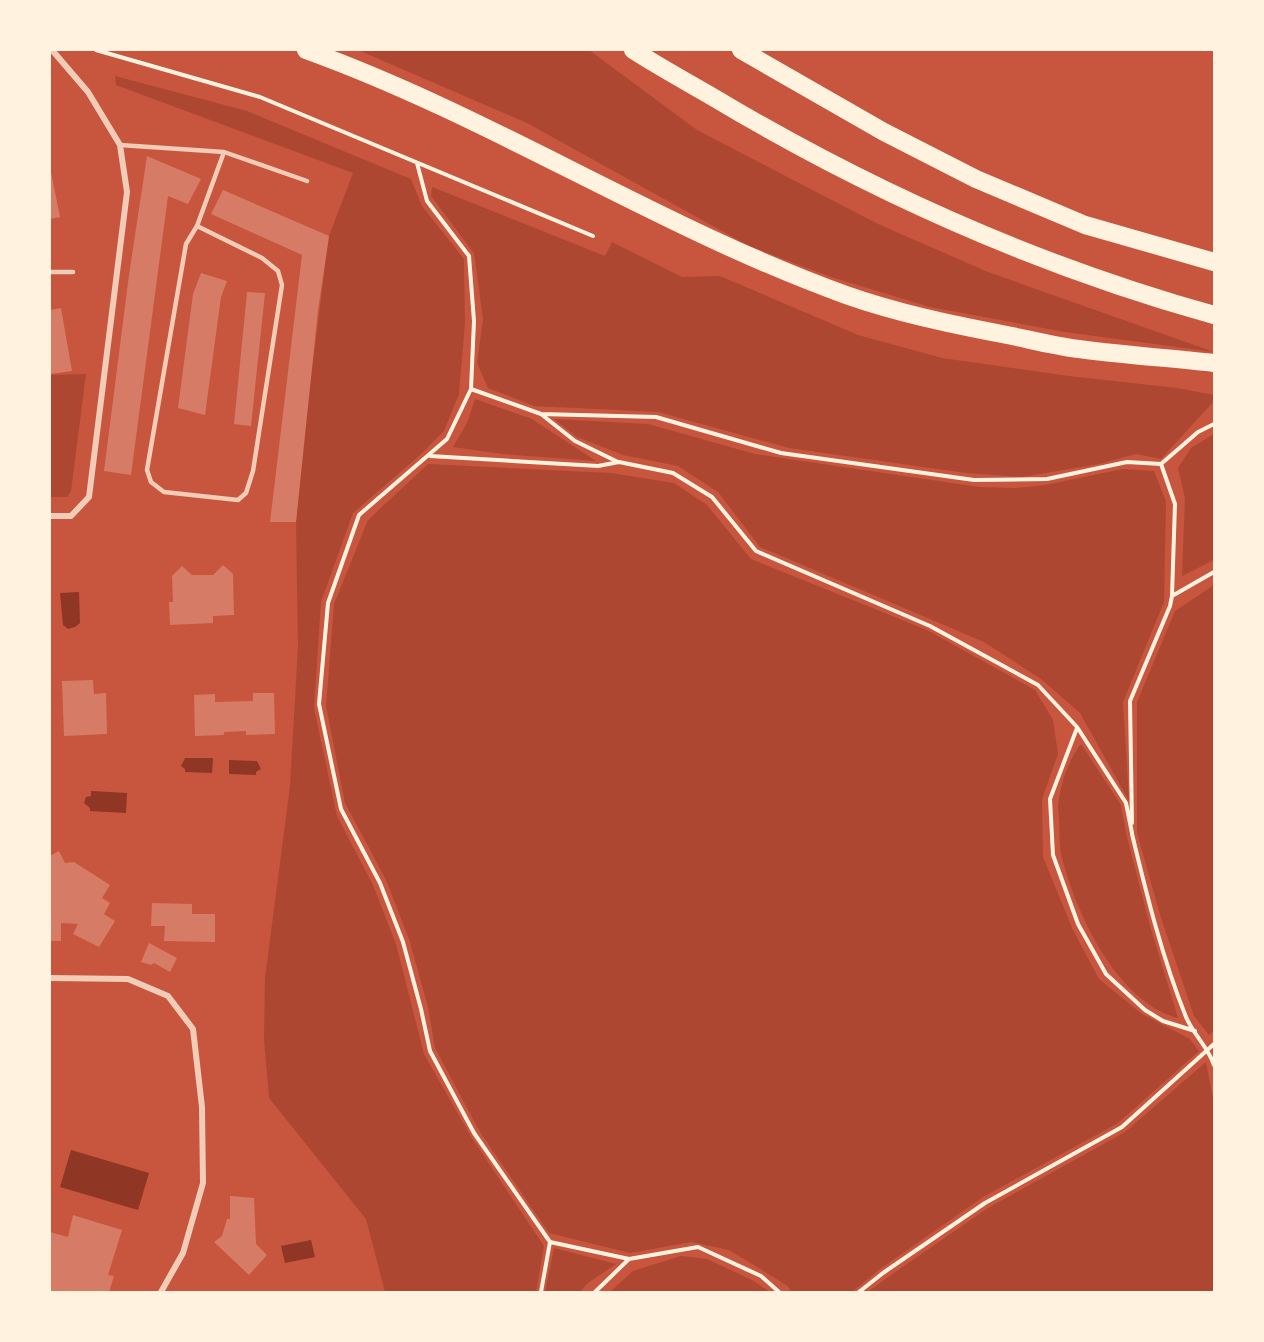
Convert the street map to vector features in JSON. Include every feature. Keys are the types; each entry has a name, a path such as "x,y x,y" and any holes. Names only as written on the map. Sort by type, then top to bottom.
{"highway":[{"path":"306,50 351,66 465,118 676,223 758,260 848,296 926,319 1077,349 1215,363"},
{"path":"741,50 884,132 976,179 1085,225 1215,262"},
{"path":"635,51 780,138 925,210 1058,265 1215,315"}],"street":[{"path":"50,516 70,516 89,497 127,192 120,145 88,92 52,50"},
{"path":"50,978 128,979 168,996 193,1029 202,1107 203,1183 183,1253 161,1293"}],"lane":[{"path":"120,145 224,152 307,181"},
{"path":"197,226 262,258 278,272 282,285 253,471 246,493 237,500 164,492 151,482 147,470 186,244 197,226 211,182 224,152"},
{"path":"50,272 73,272"}],"path":[{"path":"96,50 260,97 593,236"},
{"path":"417,163 427,201 469,256 474,321 471,389 447,439 359,515 328,603 319,704 341,810 380,883 403,942 430,1051 474,1133 550,1242 629,1259 698,1247 761,1276 779,1293"},
{"path":"471,389 541,414 656,417 781,453 974,480 1047,478 1128,462 1161,464 1198,432 1215,424"},
{"path":"541,414 575,441 619,462 674,473 712,497 756,551 930,626 1038,685 1077,727 1126,804 1154,923 1187,1020 1208,1050 1215,1065"},
{"path":"429,456 598,466 619,462"},
{"path":"1132,833 1130,701 1172,597 1175,504 1161,464"},
{"path":"1172,597 1215,572"},
{"path":"1077,727 1050,799 1053,855 1078,924 1106,974 1145,1010 1163,1021 1196,1031"},
{"path":"859,1293 883,1273 985,1203 1122,1128 1215,1044"},
{"path":"541,1293 550,1242"},
{"path":"595,1293 629,1259"}],"shaded area":[{"path":"358,50 589,50 697,130 878,224 988,272 1214,352 1065,332 930,307 831,277 749,246 527,123"},
{"path":"115,76 247,111 411,179 422,206 464,259 465,323 459,394 444,431 353,513 321,602 314,708 337,816 373,885 396,944 424,1054 470,1135 544,1246 536,1292 385,1292 366,1219 269,1098 264,1039 265,978 290,786 298,646 296,522 305,424 329,236 353,173 116,85"},
{"path":"432,187 605,256 612,242 682,277 720,276 858,335 942,358 1177,388 1214,395 1214,401 1161,459 1136,454 1099,464 1022,477 966,473 789,448 658,412 534,406 488,388 477,363 483,319 474,253 431,196"},
{"path":"86,374 71,491 67,497 50,497 50,375"},
{"path":"475,399 532,419 596,461 502,454 453,447 467,423"},
{"path":"554,419 648,424 755,454 979,487 1015,488 1045,485 1123,469 1154,471 1166,501 1164,602 1123,702 1129,801 1080,713 1041,679 984,642 760,547 718,492 678,466 623,455 577,437"},
{"path":"1214,434 1214,560 1182,576 1185,498 1178,468 1191,448"},
{"path":"428,464 611,473 674,483 707,505 751,559 927,630 1035,690 1053,720 1058,754 1042,799 1043,857 1073,930 1099,979 1142,1014 1190,1039 1199,1051 1118,1123 983,1197 880,1269 852,1292 791,1292 788,1286 729,1250 691,1242 630,1253 549,1233 480,1132 435,1048 428,1007 409,939 386,880 345,803 326,706 334,604 368,520"},
{"path":"1214,585 1214,1031 1209,1035 1194,1016 1161,918 1137,833 1137,702 1175,611"},
{"path":"79,592 80,623 68,629 63,625 60,593"},
{"path":"1081,744 1121,805 1150,926 1178,1018 1156,1009 1136,994 1117,974 1088,927 1076,901 1060,850 1058,802 1067,770"},
{"path":"185,758 213,758 212,773 185,772 181,766"},
{"path":"229,760 257,761 261,769 256,772 256,775 229,774"},
{"path":"91,791 127,793 126,813 90,811 84,803 86,797 91,796"},
{"path":"1206,1062 1214,1104 1214,1292 868,1292 988,1208 1125,1132"},
{"path":"71,1150 149,1173 138,1210 60,1187"},
{"path":"311,1240 315,1257 285,1263 281,1246"},
{"path":"554,1248 616,1264 588,1283 580,1292 545,1292"},
{"path":"681,1256 707,1259 752,1280 770,1292 610,1292 633,1271"}],"building":[{"path":"147,156 201,179 188,204 168,196 131,475 104,471"},
{"path":"50,167 60,217 50,219"},
{"path":"223,190 329,236 318,310 296,522 270,522 302,255 211,214"},
{"path":"201,273 227,281 221,297 205,415 178,408 193,294"},
{"path":"247,292 265,293 251,426 234,424"},
{"path":"61,308 72,371 50,374 50,310"},
{"path":"223,565 233,574 234,615 213,616 213,623 170,625 169,602 173,602 172,576 182,566 192,575 213,575"},
{"path":"93,680 94,694 106,693 107,734 64,736 62,681"},
{"path":"253,693 274,693 275,734 246,735 246,731 224,732 224,735 195,736 194,695 215,694 215,702 253,701"},
{"path":"59,851 65,863 74,862 110,885 102,898 110,903 104,914 115,921 99,947 73,934 78,924 61,923 61,941 50,941 50,856"},
{"path":"152,903 192,904 192,914 215,914 215,942 164,941 165,926 151,926"},
{"path":"149,943 177,958 170,972 154,963 151,965 141,962"},
{"path":"230,1196 254,1198 256,1244 267,1255 249,1275 214,1242 222,1236 227,1219 230,1219"},
{"path":"73,1215 122,1230 108,1275 114,1276 109,1292 50,1292 50,1232 68,1237"}]}
